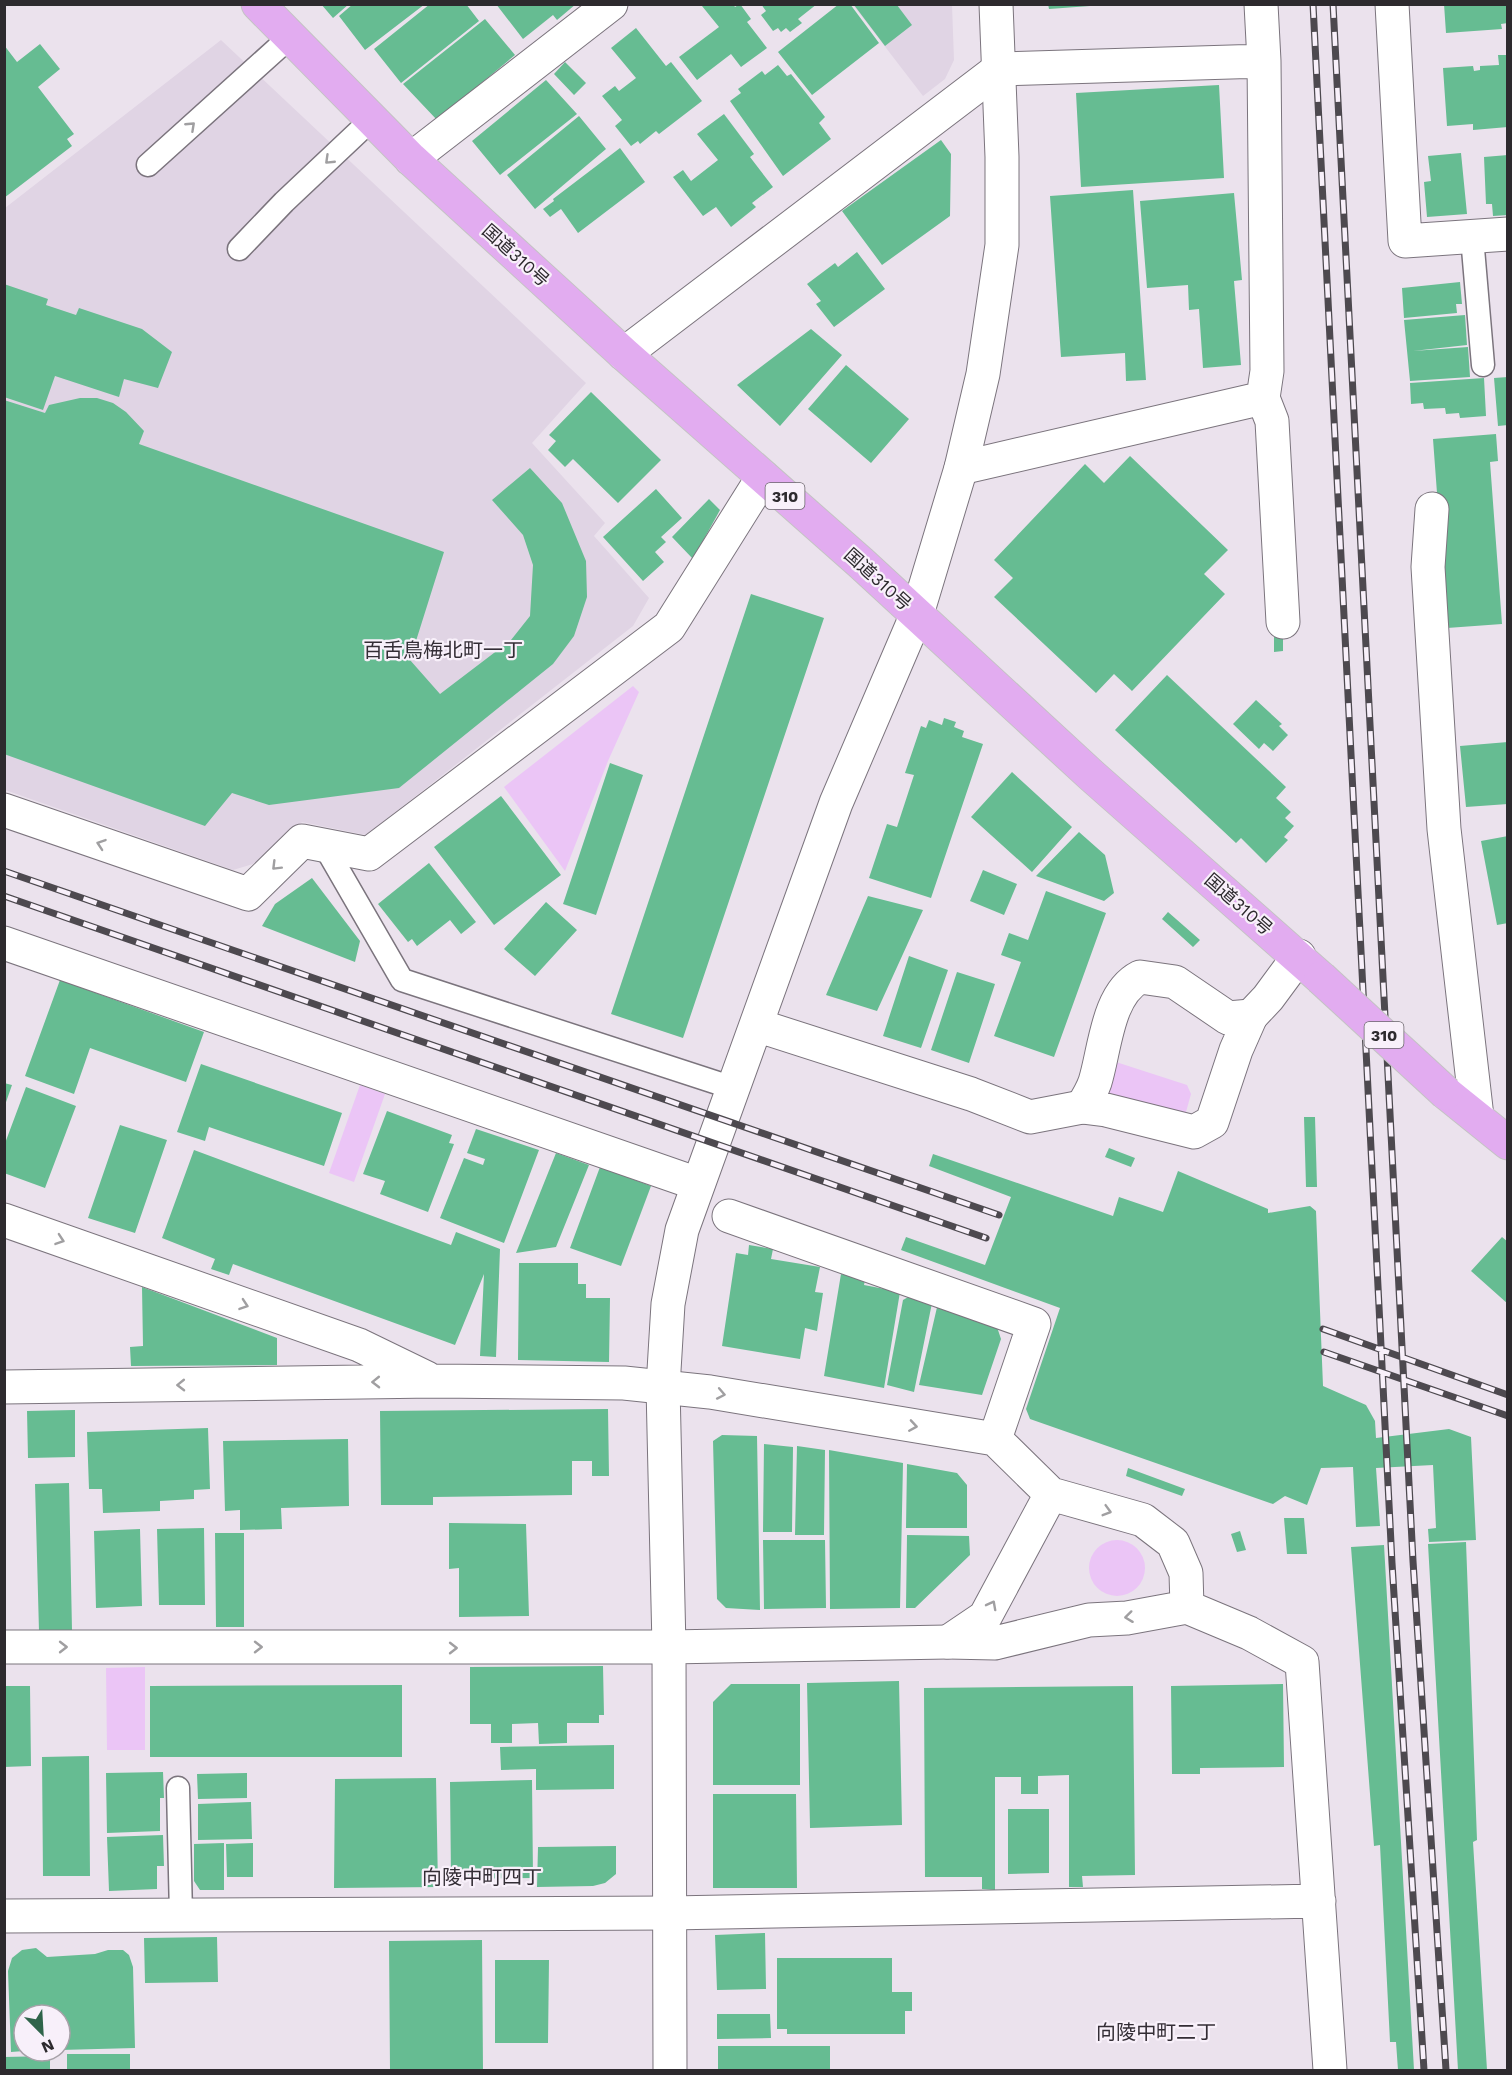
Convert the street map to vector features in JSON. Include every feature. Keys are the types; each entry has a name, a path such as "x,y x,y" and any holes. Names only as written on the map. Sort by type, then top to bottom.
{"highway":[{"name":"国道310号","path":"258,4 411,159 624,354 916,614 1091,775 1310,967 1446,1093 1508,1143"}],"street":[{"path":"411,159 611,4"},
{"path":"670,2070 669,1647 663,1387 670,1293 682,1230 698,1184 836,803 916,614 961,468 983,374 1002,245 996,4"},
{"path":"1261,4 1264,61 1267,371 1263,398 1272,421 1270,517 1283,622"},
{"path":"1392,4 1405,241 1508,234"},
{"path":"624,354 999,69 1264,61"},
{"path":"961,468 1136,434 1263,398"},
{"path":"4,810 248,894 302,841 369,854 669,627 763,477"},
{"path":"1432,509 1428,567 1444,829 1477,1117"},
{"path":"4,942 698,1184"},
{"path":"756,1025 971,1094 1030,1117 1082,1107 1106,1110 1194,1132 1212,1122 1236,1050 1251,1016 1268,998 1310,967"},
{"path":"1082,1107 1095,1084 1107,1029 1117,1003 1131,982 1140,977 1175,982 1228,1018 1251,1016"},
{"path":"729,1216 1034,1324 995,1439"},
{"path":"4,1220 359,1345 434,1381"},
{"path":"4,1387 434,1381 624,1383 710,1392 995,1439 1051,1494 1143,1520 1173,1543 1186,1573 1187,1607"},
{"path":"948,1642 985,1617 1051,1494"},
{"path":"4,1647 669,1647 995,1643 1089,1620 1127,1618 1187,1607 1249,1633 1302,1662 1330,2070"},
{"path":"4,1916 670,1913 1319,1901"}],"lane":[{"path":"148,165 290,37"},
{"path":"239,249 284,202 371,120"},
{"path":"1472,237 1483,365"},
{"path":"324,845 402,980 733,1088"},
{"path":"178,1788 181,1915"}],"shaded area":[{"path":"853,5 952,5 954,60 945,79 923,96"},
{"path":"221,40 586,383 532,443 605,523 594,536 649,598 633,626 366,835 302,822 253,864 233,870 5,790 5,208"},
{"path":"633,686 639,692 608,761 565,871 504,787"},
{"path":"1116,1062 1187,1085 1191,1094 1186,1112 1173,1118 1104,1093"},
{"path":"360,1085 385,1094 354,1182 329,1173"},
{"path":"1117,1540 1128,1542 1137,1548 1143,1557 1145,1568 1143,1579 1137,1588 1128,1594 1117,1596 1106,1594 1097,1588 1091,1579 1089,1568 1091,1557 1097,1548 1106,1542"},
{"path":"145,1667 145,1750 107,1750 106,1668"}],"building":[{"path":"321,4 349,4 333,18"},
{"path":"353,4 425,4 365,50 339,16"},
{"path":"430,4 466,4 479,21 401,83 374,49"},
{"path":"496,4 576,4 557,20 553,15 523,39"},
{"path":"705,4 733,4 735,7 740,4 751,19 747,22 767,48 741,67 731,54 697,80 679,57 719,27 702,6"},
{"path":"761,4 817,4 798,19 802,23 790,32 786,28 781,32 778,28 773,31 761,15 766,11"},
{"path":"839,4 850,4 879,43 812,95 778,52"},
{"path":"1048,4 1090,4 1090,6 1049,9"},
{"path":"1444,4 1507,4 1508,23 1501,24 1502,29 1446,33"},
{"path":"854,5 897,5 912,25 885,46"},
{"path":"485,19 515,55 437,120 403,84"},
{"path":"636,28 666,66 671,62 702,101 659,134 656,131 640,144 638,141 631,146 615,126 622,120 602,96 615,86 619,91 636,78 611,48"},
{"path":"40,44 60,69 38,87 74,134 67,139 72,146 4,198 4,45 17,62"},
{"path":"1498,55 1508,55 1508,127 1473,130 1473,124 1447,126 1443,68 1473,66 1474,71 1480,70 1480,66 1499,65"},
{"path":"565,62 586,83 574,95 554,74"},
{"path":"778,65 787,76 791,74 825,117 819,123 831,139 783,176 730,101 741,93 738,89 762,71 765,75"},
{"path":"546,80 577,114 500,175 472,141"},
{"path":"1219,85 1224,178 1081,187 1076,93"},
{"path":"724,114 754,154 750,157 773,187 752,203 756,207 731,227 716,207 703,216 673,177 683,170 691,181 718,160 697,134"},
{"path":"579,116 606,149 535,209 507,175"},
{"path":"941,140 951,154 950,216 882,265 842,211"},
{"path":"620,148 645,182 578,233 561,209 550,217 543,209 554,201 553,199"},
{"path":"1461,153 1467,214 1427,217 1424,182 1431,181 1428,156"},
{"path":"1508,155 1508,215 1493,216 1492,204 1486,204 1484,157"},
{"path":"1133,190 1146,380 1126,381 1125,353 1061,357 1050,196"},
{"path":"1234,193 1242,280 1234,281 1241,365 1203,368 1199,309 1189,310 1188,285 1147,288 1140,201"},
{"path":"857,252 885,289 834,327 816,304 821,301 807,284 835,263 838,267"},
{"path":"1460,282 1462,304 1456,304 1457,313 1404,318 1402,288"},
{"path":"4,284 48,299 46,305 76,315 79,308 142,329 172,352 158,388 124,379 119,397 55,376 43,410 4,397"},
{"path":"1465,315 1467,345 1413,351 1468,347 1470,377 1410,381 1404,320"},
{"path":"811,329 842,355 780,426 737,385"},
{"path":"846,365 909,419 871,463 808,409"},
{"path":"1508,377 1508,425 1498,426 1494,378"},
{"path":"1484,378 1486,416 1460,418 1459,413 1446,414 1445,408 1424,409 1423,403 1411,404 1410,383"},
{"path":"591,392 661,460 618,503 573,459 565,467 548,450 556,441 549,435"},
{"path":"80,398 97,398 113,403 126,412 144,431 139,444 444,552 410,660 440,694 511,640 530,616 533,565 523,535 492,500 530,468 562,503 586,561 587,597 574,636 553,664 399,788 269,805 232,793 205,826 4,754 4,400 45,413 49,405"},
{"path":"1496,434 1498,461 1490,462 1502,624 1447,628 1433,439"},
{"path":"1130,456 1228,550 1204,574 1225,594 1132,691 1114,674 1096,693 994,597 1013,578 994,560 1085,464 1104,483"},
{"path":"656,489 682,518 661,537 666,542 655,552 664,562 643,581 603,537"},
{"path":"709,499 720,510 693,559 672,537"},
{"path":"751,594 824,618 683,1038 611,1014"},
{"path":"1283,635 1283,651 1274,652 1274,636"},
{"path":"1167,675 1286,787 1276,798 1291,812 1285,818 1294,826 1284,837 1288,840 1266,863 1241,838 1236,843 1115,730"},
{"path":"1256,700 1282,724 1279,726 1288,735 1273,751 1264,743 1259,749 1233,724"},
{"path":"944,718 956,722 954,727 964,731 962,737 983,744 931,898 869,878 887,824 897,827 914,775 905,773 921,726 926,728 929,720 942,725"},
{"path":"1508,742 1508,804 1466,807 1460,746"},
{"path":"610,763 643,775 596,915 563,904"},
{"path":"1012,772 1072,827 1032,872 971,817"},
{"path":"501,796 561,875 494,925 434,847"},
{"path":"1079,832 1105,855 1114,893 1104,901 1036,876"},
{"path":"1508,836 1508,923 1497,925 1481,841"},
{"path":"429,863 476,922 461,934 450,920 417,946 412,939 408,942 378,904"},
{"path":"983,870 1017,884 1004,915 970,901"},
{"path":"312,878 360,941 355,962 262,926 275,904"},
{"path":"1046,891 1106,913 1054,1057 994,1036 1021,962 1001,955 1009,933 1028,940"},
{"path":"868,896 923,910 877,1011 826,995"},
{"path":"546,902 577,930 535,976 504,949"},
{"path":"1168,912 1200,940 1193,947 1162,919"},
{"path":"909,956 948,970 921,1048 883,1036"},
{"path":"957,972 995,984 969,1063 931,1050"},
{"path":"60,980 204,1032 186,1082 90,1048 74,1094 25,1076"},
{"path":"201,1064 342,1113 324,1166 209,1127 205,1141 177,1132"},
{"path":"4,1083 12,1085 5,1105 4,1105"},
{"path":"26,1087 76,1106 45,1188 4,1173 4,1146"},
{"path":"387,1111 452,1135 449,1143 454,1144 428,1212 380,1194 385,1181 363,1174"},
{"path":"1304,1117 1315,1117 1317,1187 1306,1187"},
{"path":"120,1125 167,1140 135,1233 88,1218"},
{"path":"476,1129 539,1150 504,1243 440,1218 464,1158 483,1165 485,1159 467,1153"},
{"path":"1109,1148 1135,1158 1131,1167 1105,1157"},
{"path":"194,1150 451,1245 456,1232 500,1249 496,1357 480,1356 484,1274 455,1345 233,1264 229,1275 211,1269 215,1259 162,1238"},
{"path":"556,1153 589,1165 556,1247 516,1253"},
{"path":"933,1154 1113,1216 1119,1197 1163,1212 1178,1171 1268,1209 1268,1213 1310,1206 1316,1211 1323,1386 1366,1405 1375,1421 1376,1438 1449,1429 1471,1437 1476,1540 1429,1542 1428,1529 1436,1528 1433,1465 1376,1468 1380,1526 1356,1527 1353,1467 1321,1468 1307,1505 1285,1496 1273,1504 1030,1419 1026,1409 1060,1308 901,1250 906,1237 985,1265 1011,1197 929,1166"},
{"path":"600,1167 651,1186 621,1266 570,1248"},
{"path":"1502,1237 1508,1242 1508,1304 1471,1271"},
{"path":"749,1245 773,1249 771,1259 820,1267 815,1292 823,1293 817,1331 805,1328 800,1359 722,1346 736,1253 748,1255"},
{"path":"519,1263 578,1263 578,1284 586,1284 586,1298 610,1298 609,1362 518,1360"},
{"path":"841,1274 865,1280 864,1285 900,1292 884,1388 824,1376"},
{"path":"142,1287 277,1338 277,1365 131,1366 130,1347 143,1346"},
{"path":"910,1296 932,1303 914,1392 887,1385 903,1300"},
{"path":"938,1303 996,1324 1001,1339 982,1395 919,1385"},
{"path":"608,1409 609,1476 592,1476 592,1461 572,1461 572,1495 433,1497 433,1505 381,1505 380,1411"},
{"path":"75,1410 75,1457 28,1458 27,1411"},
{"path":"208,1428 210,1489 194,1490 194,1499 160,1501 160,1511 103,1513 102,1489 89,1489 87,1432"},
{"path":"722,1435 757,1436 760,1610 726,1608 717,1599 713,1441"},
{"path":"348,1439 349,1506 281,1508 282,1529 240,1530 240,1510 225,1511 223,1441"},
{"path":"764,1444 793,1447 792,1532 763,1532"},
{"path":"797,1446 825,1450 824,1535 795,1535"},
{"path":"829,1450 903,1463 900,1608 830,1609"},
{"path":"907,1464 957,1473 967,1485 967,1528 906,1528"},
{"path":"1128,1468 1185,1489 1182,1496 1126,1476"},
{"path":"69,1483 72,1630 39,1631 35,1484"},
{"path":"1284,1518 1304,1518 1307,1554 1287,1554"},
{"path":"449,1523 526,1524 529,1616 459,1617 459,1568 449,1569"},
{"path":"204,1528 205,1605 159,1605 157,1529"},
{"path":"140,1529 142,1606 96,1608 94,1531"},
{"path":"1240,1531 1246,1550 1237,1552 1231,1534"},
{"path":"215,1533 244,1533 244,1627 216,1627"},
{"path":"907,1535 969,1536 970,1555 915,1608 906,1608"},
{"path":"763,1540 825,1540 826,1608 764,1609"},
{"path":"1466,1542 1477,1840 1473,1842 1487,2070 1458,2070 1428,1544"},
{"path":"1384,1545 1414,2070 1398,2070 1396,2042 1390,2042 1380,1845 1374,1846 1351,1547"},
{"path":"603,1666 604,1715 599,1715 599,1723 567,1723 567,1743 539,1744 538,1723 512,1724 512,1743 491,1743 491,1724 470,1724 470,1667"},
{"path":"899,1681 902,1825 810,1828 807,1683"},
{"path":"731,1684 800,1684 800,1785 713,1785 713,1702"},
{"path":"1283,1684 1284,1767 1200,1768 1200,1774 1172,1774 1171,1686"},
{"path":"402,1685 402,1757 150,1757 150,1686"},
{"path":"4,1686 30,1686 31,1766 4,1767"},
{"path":"1133,1686 1135,1875 1082,1876 1083,1887 1069,1887 1069,1775 1038,1776 1038,1794 1021,1794 1021,1777 995,1777 995,1890 982,1889 982,1877 925,1877 924,1688"},
{"path":"614,1745 614,1789 536,1790 536,1769 501,1770 500,1747"},
{"path":"89,1756 90,1876 43,1876 42,1757"},
{"path":"163,1772 164,1798 160,1798 160,1831 107,1833 106,1773"},
{"path":"247,1773 247,1798 198,1799 197,1774"},
{"path":"436,1778 438,1887 334,1888 335,1779"},
{"path":"532,1780 533,1878 451,1879 450,1782"},
{"path":"713,1794 796,1794 797,1888 713,1888"},
{"path":"251,1802 252,1839 198,1840 198,1804"},
{"path":"1008,1809 1049,1809 1049,1873 1008,1874"},
{"path":"163,1835 164,1866 157,1866 157,1889 109,1891 107,1837"},
{"path":"224,1843 224,1890 200,1890 194,1881 194,1844"},
{"path":"253,1843 253,1877 227,1877 226,1844"},
{"path":"616,1846 616,1874 605,1883 593,1886 537,1887 538,1847"},
{"path":"765,1933 766,1989 717,1990 715,1935"},
{"path":"217,1937 218,1982 145,1983 144,1938"},
{"path":"482,1940 483,2070 390,2070 389,1941"},
{"path":"36,1948 47,1957 95,1954 108,1950 123,1950 129,1955 133,1967 135,2048 72,2050 72,2003 12,2003 11,2052 8,1971 12,1958 22,1950"},
{"path":"777,1958 892,1958 892,1992 912,1992 912,2011 905,2011 905,2034 787,2034 787,2029 777,2029"},
{"path":"495,1960 549,1960 548,2043 495,2043"},
{"path":"717,2014 770,2014 771,2038 717,2039"},
{"path":"718,2046 830,2046 830,2070 718,2070"},
{"path":"72,2054 130,2054 130,2070 67,2070 67,2063 72,2063"},
{"path":"4,2057 12,2057 12,2063 50,2063 50,2070 4,2070"}],"railway":[{"path":"1313,4 1392,1563 1424,2070"},
{"path":"1333,4 1413,1561 1446,2070"},
{"path":"4,871 999,1215"},
{"path":"4,896 986,1238"},
{"path":"1323,1329 1508,1395"},
{"path":"1324,1352 1508,1416"}],"district":[{"name":"百舌鳥梅北町一丁","path":"443,650"},
{"name":"向陵中町四丁","path":"482,1877"},
{"name":"向陵中町二丁","path":"1156,2032"}]}
